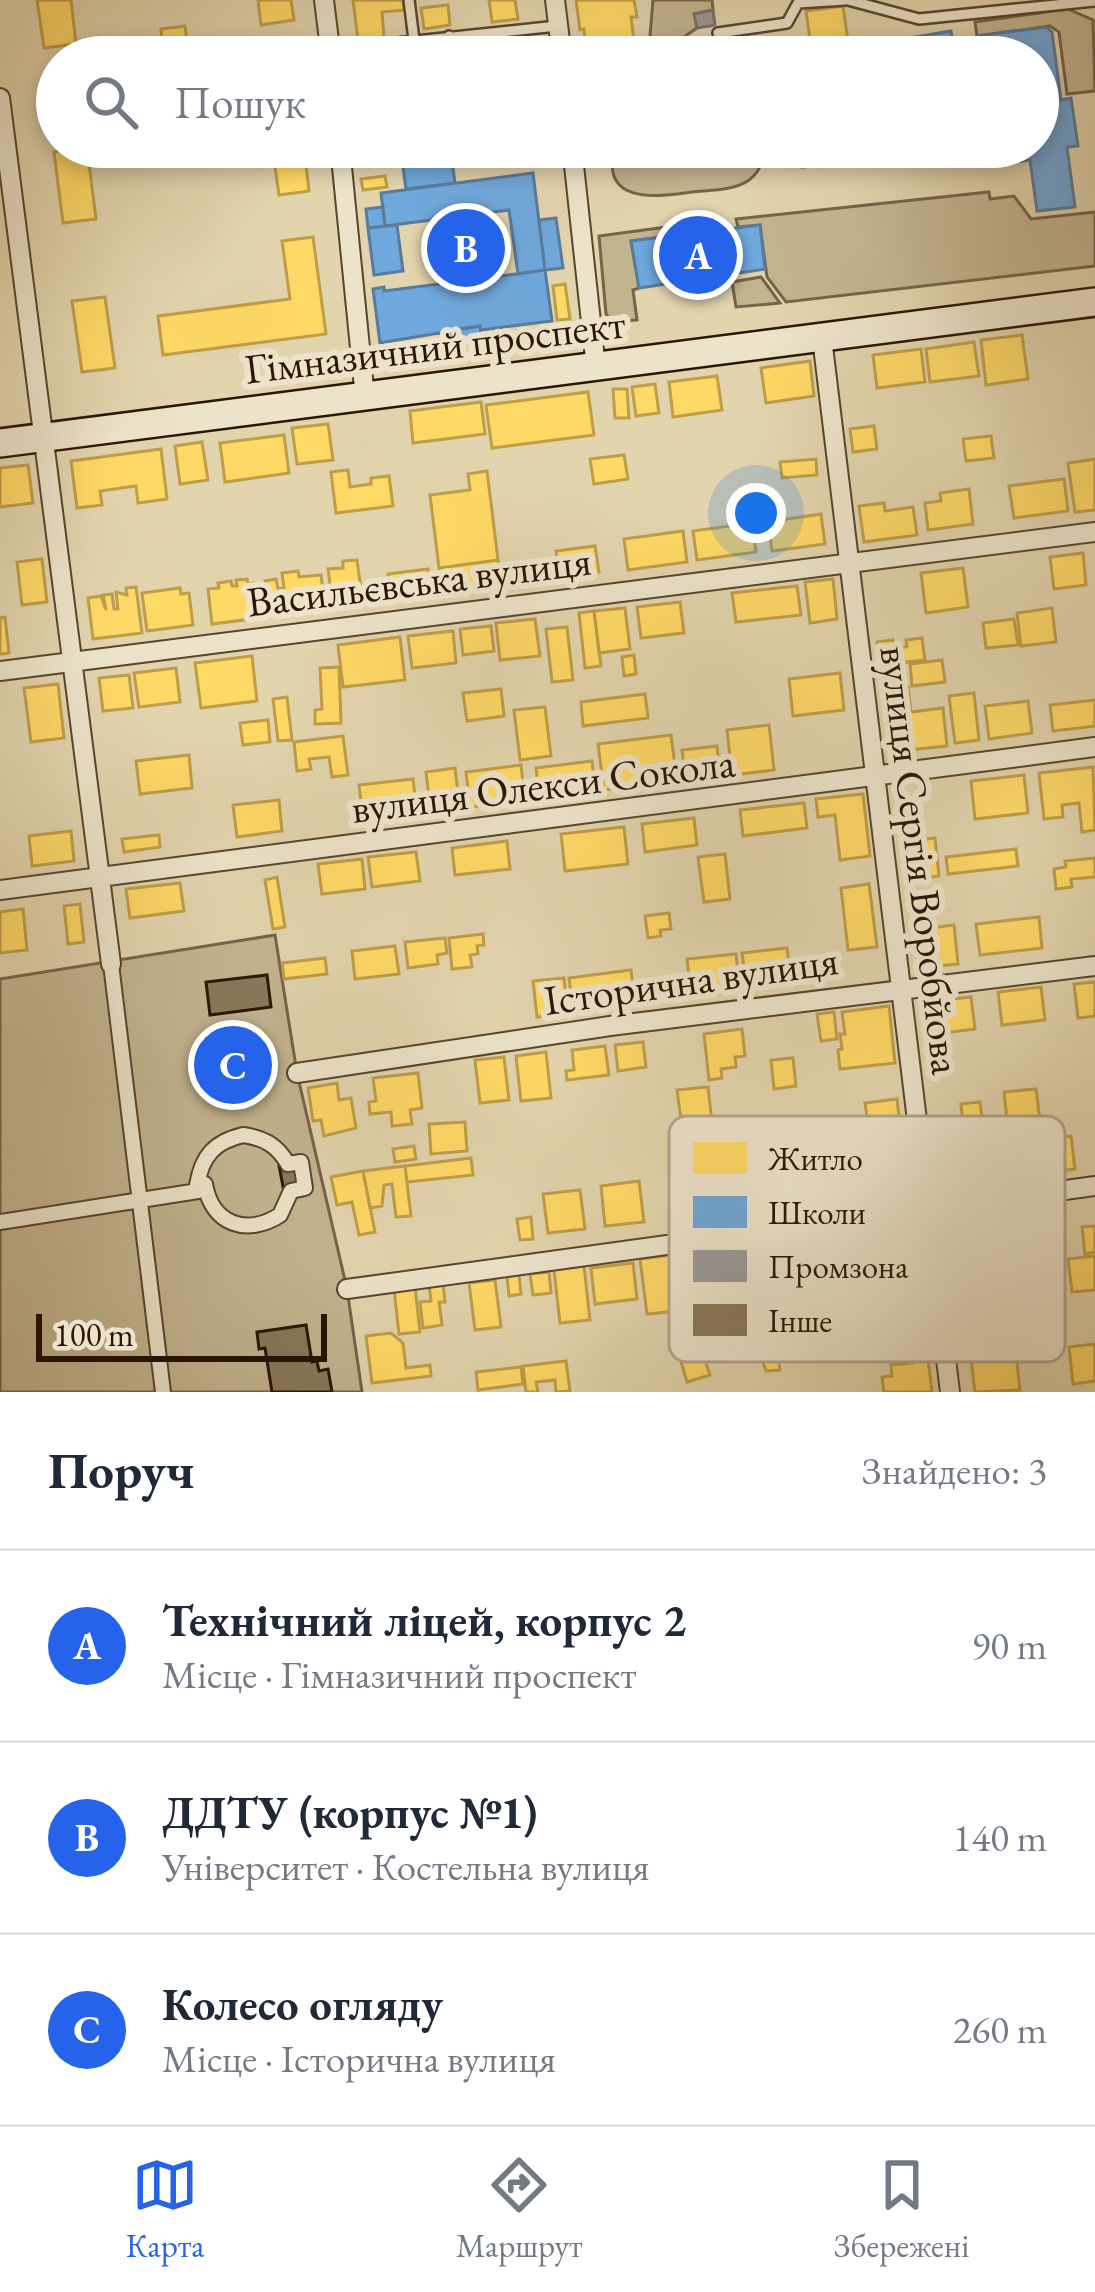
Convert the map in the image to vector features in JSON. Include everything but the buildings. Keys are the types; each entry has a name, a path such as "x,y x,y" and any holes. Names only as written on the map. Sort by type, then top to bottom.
{"main road":[{"name":"Гімназичний проспект","path":"0,443 1095,302"}],"street":[{"path":"324,0 328,36"},
{"path":"555,0 559,36"},
{"path":"0,98 163,1392"},
{"path":"342,168 365,398"},
{"path":"574,168 596,368"},
{"name":"вулиця Сергія Воробйова","path":"823,338 917,1116"},
{"name":"Васильєвська вулиця","path":"0,671 1095,532"},
{"name":"вулиця Олекси Сокола","path":"0,890 1095,747"},
{"name":"Історична вулиця","path":"298,1073 901,988 1095,967"},
{"path":"243,1135 277,1147 288,1164 301,1162 305,1189 291,1191 280,1215 251,1227 232,1224 217,1214 201,1184 197,1185 200,1167 209,1150 224,1139 243,1135"},
{"path":"0,1222 198,1191 201,1184"},
{"path":"1065,1190 1095,1186"},
{"path":"347,1289 669,1244"},
{"name":"вулиця Сергія Воробйова","path":"946,1362 950,1392"}],"lane":[{"path":"409,0 414,36"},
{"path":"718,33 787,23 799,3 847,0 919,19 1095,2"},
{"path":"449,36 558,26"}],"shaded area":[{"path":"653,0 712,0 713,10 695,14 697,28 685,36 650,36"},
{"path":"1068,9 1093,20 1095,91 1067,94 1059,32 1050,26 977,36 975,22"},
{"path":"612,168 759,168 743,184 663,195 634,193 615,179"},
{"path":"989,192 990,199 1014,196 1031,219 1095,212 1095,266 786,302 767,277 760,225 738,227 736,219"},
{"path":"704,222 706,231 631,241 639,288 633,290 637,320 615,322 606,314 599,236"},
{"path":"761,277 780,303 736,307 732,282"},
{"path":"275,935 297,1073 347,1289 362,1392 0,1392 0,979"}],"place":[{"name":"ДДТУ (корпус №1)","path":"466,248"},
{"name":"Технічний ліцей, корпус 2","path":"698,255"},
{"name":"Колесо огляду","path":"233,1065"}]}
